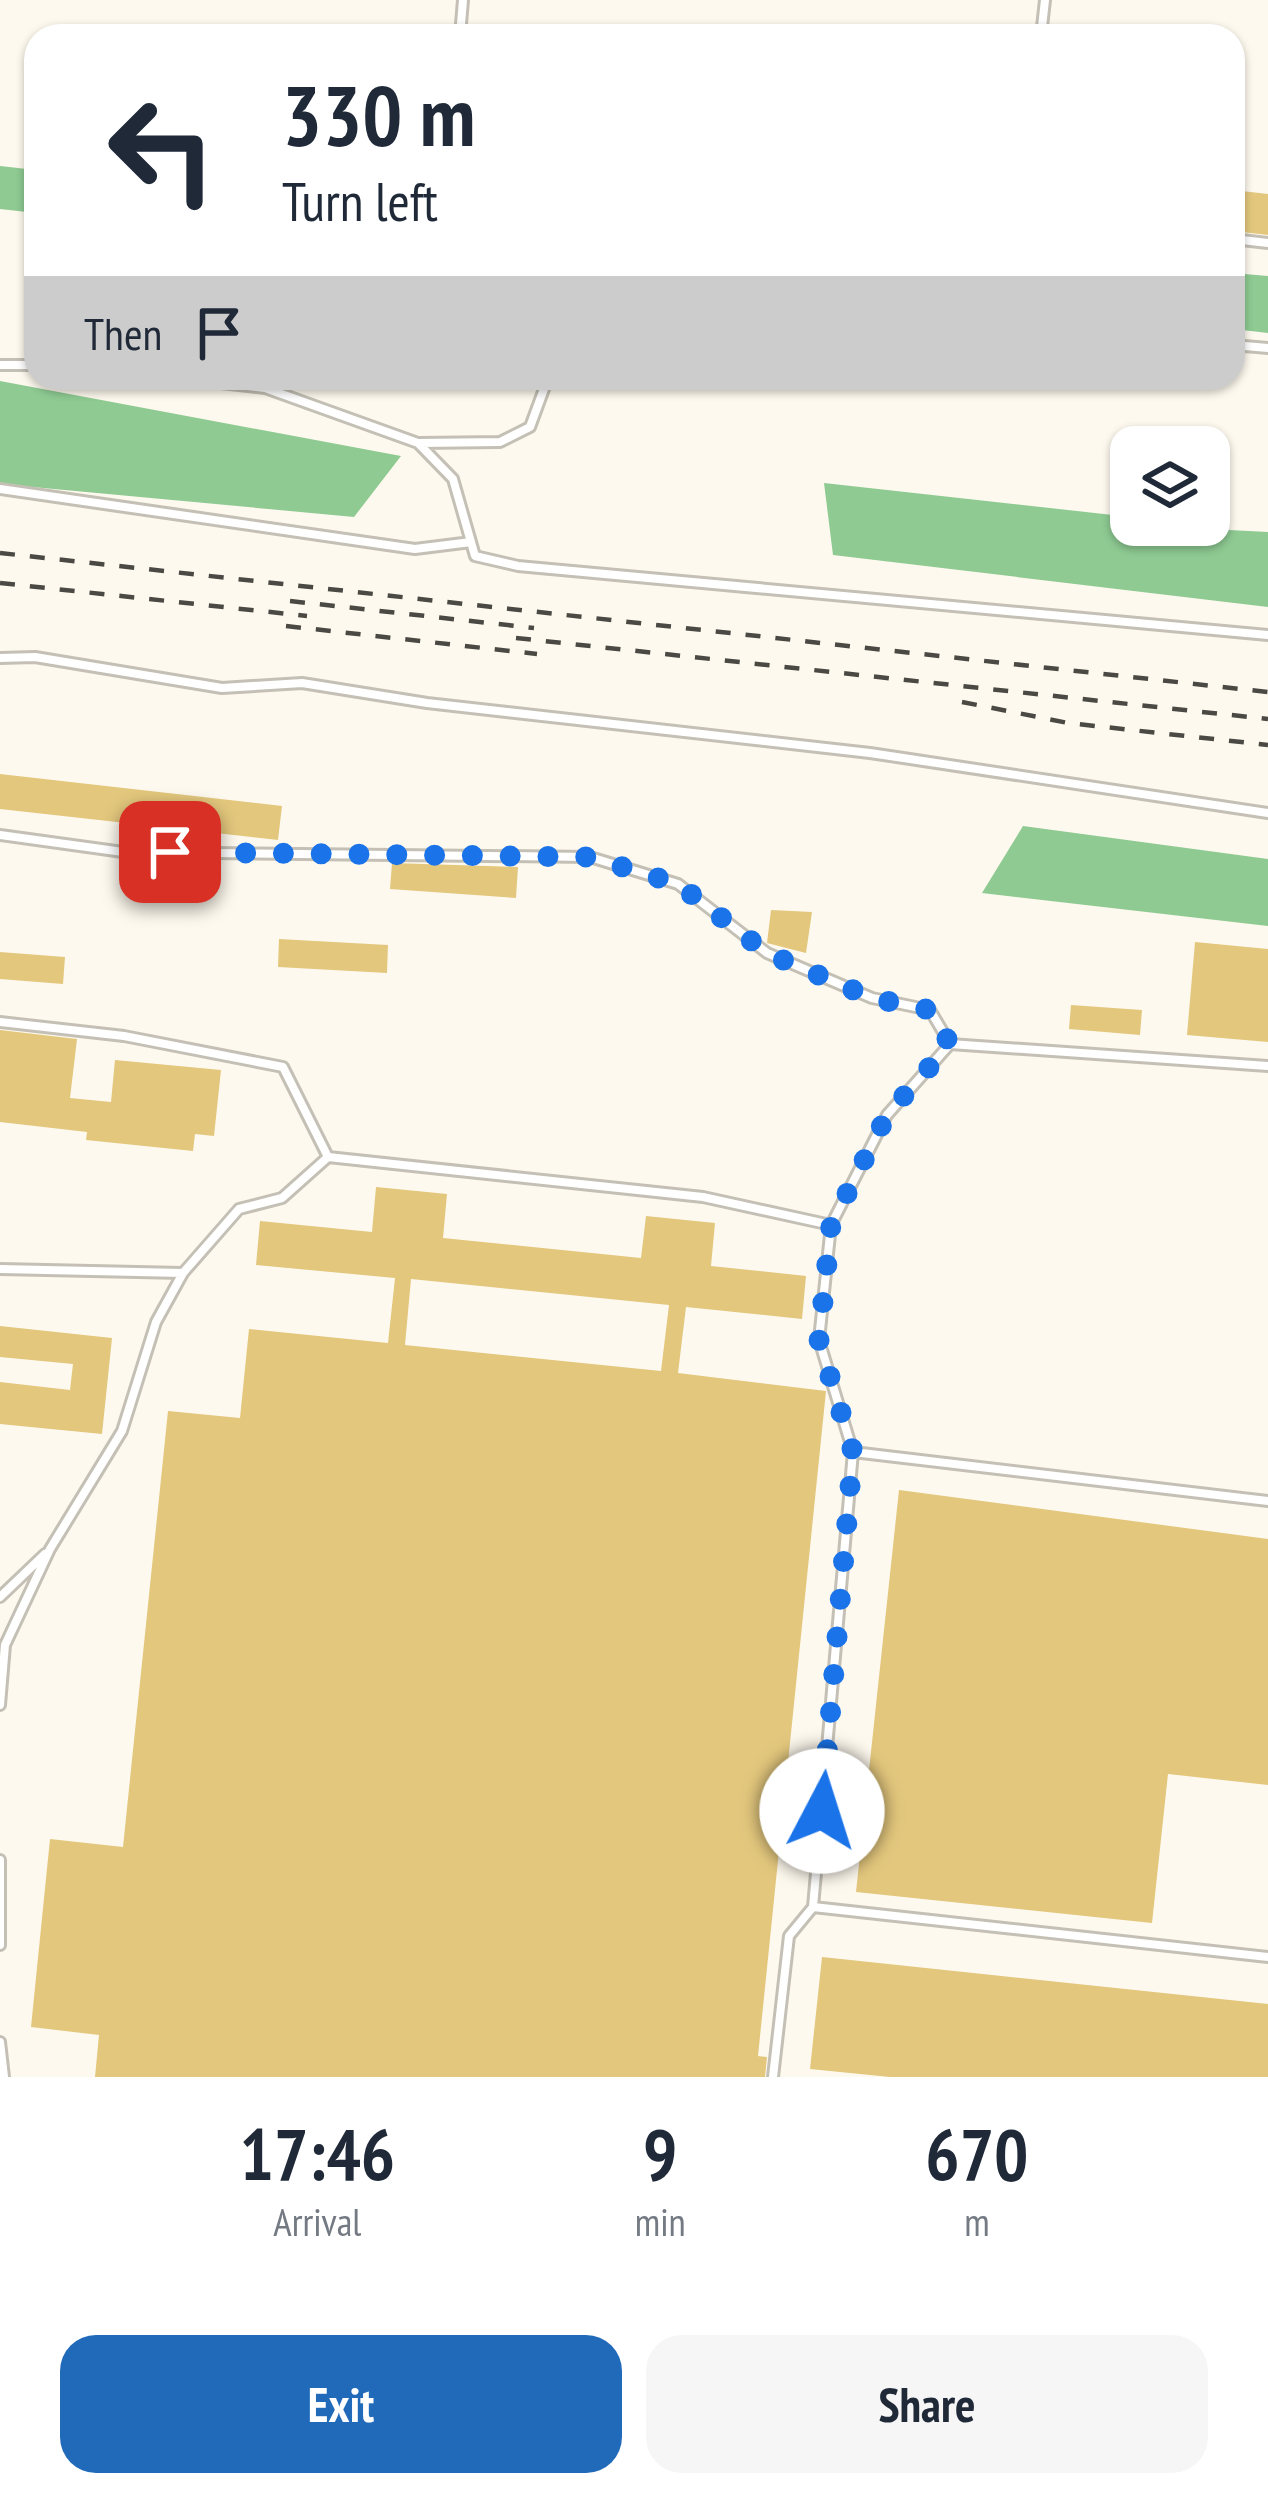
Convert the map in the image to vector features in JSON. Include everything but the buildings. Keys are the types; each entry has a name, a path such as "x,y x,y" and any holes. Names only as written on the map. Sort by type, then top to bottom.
{"lane":[{"path":"271,390 418,443 500,442 530,428 544,390"},
{"path":"418,443 453,479 476,556 518,566 1268,635"},
{"path":"0,489 416,549 471,542"},
{"path":"0,658 35,657 222,688 302,682 427,703 870,752 1268,813"},
{"path":"0,835 123,852 590,857 678,884 767,953 872,998 930,1010 950,1044"},
{"path":"0,1022 124,1036 283,1066 328,1157"},
{"path":"950,1044 1268,1066"},
{"path":"773,2077 789,1936 813,1906 853,1452 819,1340 831,1225 887,1115 950,1044"},
{"path":"0,1705 5,1646 50,1549 122,1431 156,1322 183,1273 238,1209 282,1198 328,1157 704,1197 831,1225"},
{"path":"0,1269 183,1273"},
{"path":"853,1452 1268,1501"},
{"path":"0,1598 50,1549"},
{"path":"0,1860 0,1945"},
{"path":"813,1906 1268,1957"},
{"path":"0,2042 4,2077"}],"green space":[{"path":"0,166 24,169 24,212 0,209"},
{"path":"1245,274 1268,276 1268,333 1245,330"},
{"path":"0,381 24,385 24,390 48,390 401,456 354,517 0,484"},
{"path":"824,483 1110,515 1110,546 1230,546 1230,530 1268,532 1268,607 833,555"},
{"path":"1023,826 1268,859 1268,926 982,893"}],"railway":[{"path":"0,553 1268,692"},
{"path":"0,583 307,616"},
{"path":"290,601 534,628"},
{"path":"286,626 537,654"},
{"path":"516,638 1268,719"},
{"path":"962,702 1068,723 1268,745"}],"route":[{"path":"170,852 590,857 678,884 767,953 872,998 930,1010 950,1044 887,1115 831,1225 819,1340 853,1452 822,1811"}]}
